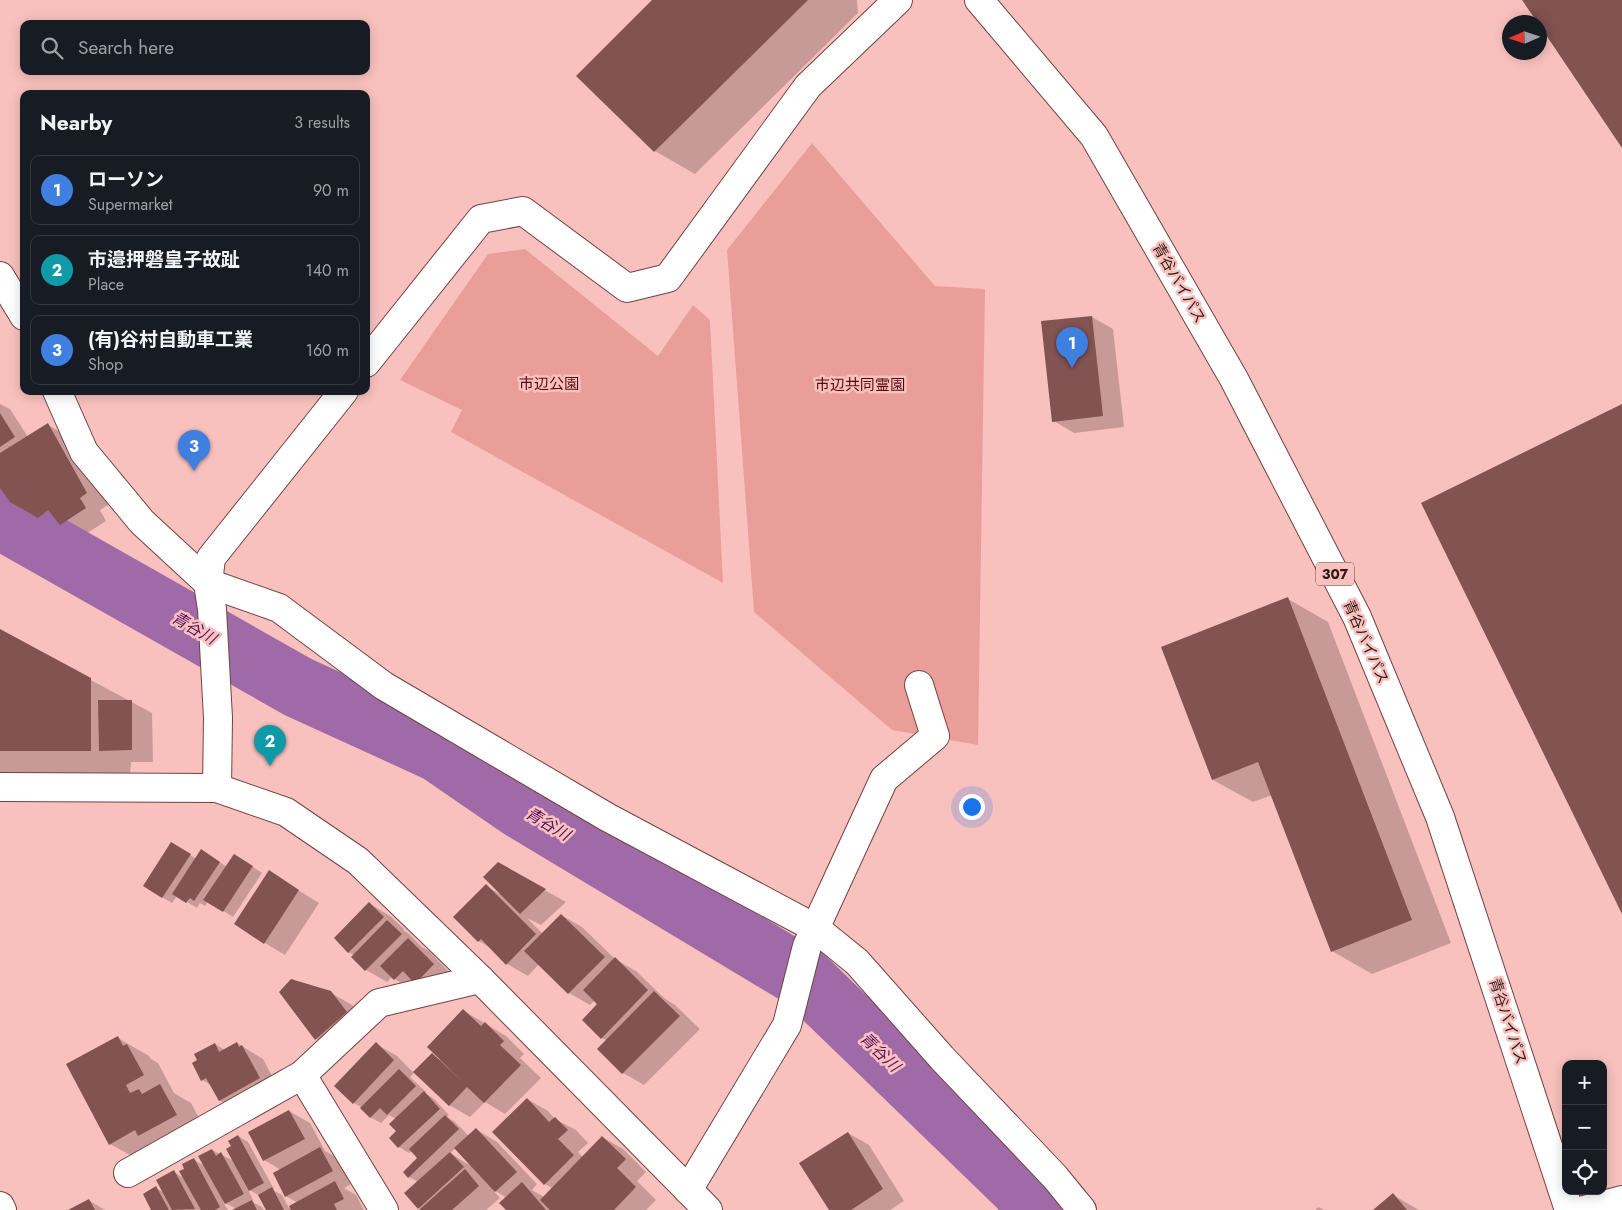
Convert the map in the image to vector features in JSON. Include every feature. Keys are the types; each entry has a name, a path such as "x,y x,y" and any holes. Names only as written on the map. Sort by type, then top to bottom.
{"main road":[{"path":"370,359 481,219 523,211 626,288 668,278 808,86 898,0"},
{"name":"青谷バイパス","path":"979,0 1094,136 1234,379 1357,617 1440,818 1569,1210"},
{"path":"0,276 20,309"},
{"path":"59,395 84,452 142,522 208,583 279,608 384,686 856,962 942,1058 1055,1177 1082,1210"},
{"path":"217,788 218,718 212,609 208,583 211,558 341,395"},
{"path":"688,1190 787,1025 811,937 884,778 935,736 919,685"},
{"path":"0,787 217,788 286,812 358,861 480,979 708,1210"},
{"path":"128,1173 302,1075 379,1003 480,979"},
{"path":"302,1075 384,1210"},
{"path":"1584,1210 1622,1200"},
{"path":"0,1206 2,1210"}],"green space":[{"name":"市辺共同霊園","path":"812,143 935,286 985,289 978,745 892,730 754,612 727,250"},
{"name":"市辺公園","path":"525,249 658,356 693,305 710,320 723,583 451,432 462,410 400,380 488,254"}],"building":[{"path":"652,0 808,0 654,152 576,76"},
{"path":"1522,0 1622,0 1622,148 1547,36 1547,15 1532,15"},
{"path":"1092,316 1103,416 1052,422 1041,321"},
{"path":"1622,404 1622,914 1421,503"},
{"path":"0,413 15,437 0,447"},
{"path":"48,423 87,493 80,498 86,508 60,525 48,510 38,518 10,502 0,488 0,453"},
{"path":"1288,597 1412,920 1331,952 1258,762 1212,780 1161,647"},
{"path":"0,629 91,678 91,751 0,751"},
{"path":"98,700 132,700 132,750 99,751"},
{"path":"171,842 191,854 162,898 143,886"},
{"path":"201,849 220,862 194,901 190,898 186,903 172,894"},
{"path":"234,854 253,866 223,912 203,900"},
{"path":"498,862 546,889 520,914 483,877"},
{"path":"269,870 299,890 264,944 234,924"},
{"path":"486,884 536,934 506,965 481,939 478,942 453,917"},
{"path":"369,902 384,917 348,953 334,938"},
{"path":"561,914 605,957 568,994 524,951"},
{"path":"387,920 402,934 365,971 351,957"},
{"path":"408,938 434,964 415,984 403,971 394,980 380,966"},
{"path":"615,957 648,990 601,1039 582,1020 597,1004 583,990"},
{"path":"291,979 331,991 347,1012 315,1040 279,992"},
{"path":"654,991 680,1016 622,1074 597,1049"},
{"path":"463,1009 481,1026 485,1022 504,1041 500,1045 521,1065 484,1103 467,1087 449,1106 413,1072 432,1053 465,1084 427,1047"},
{"path":"118,1036 123,1046 127,1044 144,1075 126,1085 130,1093 139,1089 142,1094 160,1084 177,1115 138,1136 135,1130 109,1145 66,1064"},
{"path":"237,1042 239,1047 242,1045 260,1078 219,1101 206,1078 201,1081 192,1063 197,1060 194,1054 215,1043 219,1052"},
{"path":"376,1042 394,1060 353,1104 334,1086"},
{"path":"399,1069 416,1086 387,1115 380,1108 370,1118 360,1108"},
{"path":"424,1091 440,1109 398,1148 389,1138 396,1131 389,1124"},
{"path":"527,1098 549,1122 555,1117 568,1130 558,1139 574,1155 544,1185 492,1132"},
{"path":"289,1110 305,1139 263,1161 248,1132"},
{"path":"445,1115 459,1129 408,1178 403,1172 417,1158 409,1149"},
{"path":"476,1128 517,1172 495,1192 454,1148"},
{"path":"848,1132 883,1189 851,1210 829,1210 799,1163"},
{"path":"238,1135 264,1183 249,1191 226,1149 231,1146 228,1141"},
{"path":"602,1136 626,1159 617,1168 636,1187 614,1210 550,1210 540,1200"},
{"path":"320,1147 333,1171 285,1197 273,1173"},
{"path":"212,1149 216,1156 221,1152 244,1194 225,1204 198,1156"},
{"path":"450,1152 464,1167 418,1209 404,1193"},
{"path":"194,1158 220,1207 215,1210 201,1210 179,1171 184,1169 182,1164"},
{"path":"465,1169 479,1186 452,1210 419,1210"},
{"path":"174,1170 195,1209 172,1210 156,1180"},
{"path":"335,1181 344,1199 334,1204 337,1210 291,1210 289,1206"},
{"path":"522,1182 546,1210 506,1210 499,1203"},
{"path":"156,1186 169,1210 151,1210 143,1194"},
{"path":"272,1187 284,1210 266,1210 258,1195"},
{"path":"1393,1193 1407,1210 1373,1210"},
{"path":"89,1199 95,1210 68,1210"},
{"path":"252,1200 257,1210 232,1210"}],"waterway":[{"name":"青谷川","path":"0,518 298,687 438,751 521,808 804,978 1020,1187 1038,1210"}],"place":[{"name":"ローソン","path":"1072,368"},
{"name":"(有)谷村自動車工業","path":"194,471"},
{"name":"市邉押磐皇子故趾","path":"270,766"}]}
